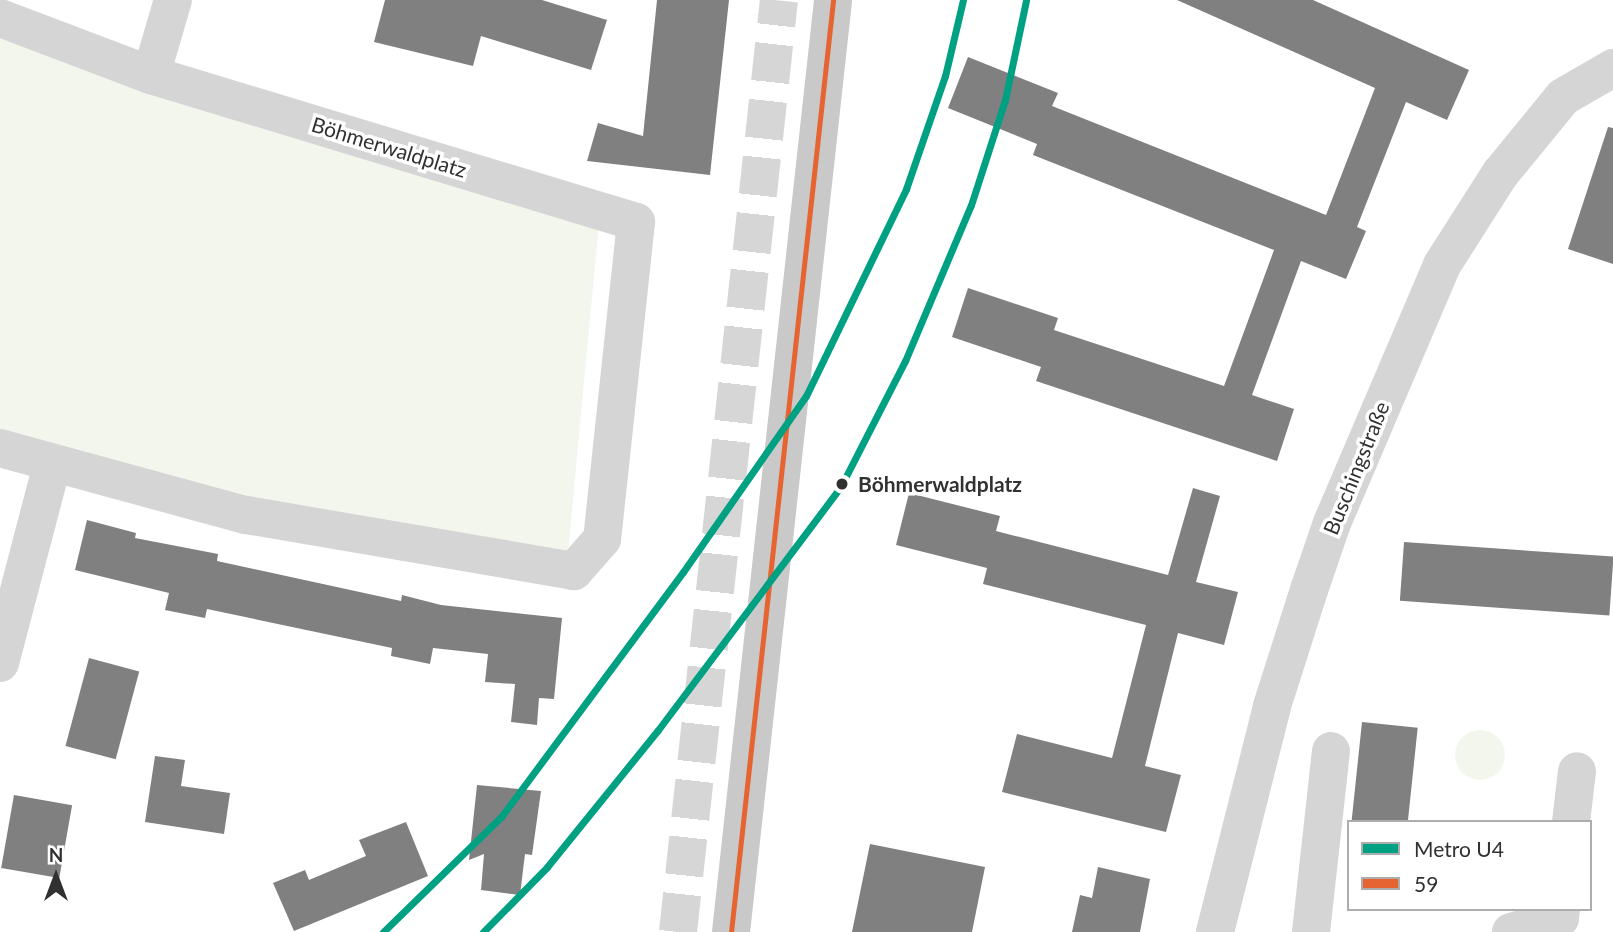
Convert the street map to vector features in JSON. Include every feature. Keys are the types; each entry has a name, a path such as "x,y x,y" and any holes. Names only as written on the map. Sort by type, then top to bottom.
{"main road":[{"path":"731,932 833,0"}],"street":[{"path":"151,75 173,0"},
{"name":"Böhmerwaldplatz","path":"0,18 151,75 636,222 602,539 574,571 245,515 52,465 0,448"},
{"name":"Buschingstraße","path":"1215,932 1272,706 1305,602 1332,523 1442,265 1500,174 1563,97 1613,68"},
{"path":"0,663 52,465"},
{"path":"1311,932 1331,751"},
{"path":"1571,820 1577,771"},
{"path":"1511,932 1560,918 1561,911"}],"shaded area":[{"path":"0,29 599,223 567,563 266,511 0,437"},
{"path":"1470,731 1490,731 1504,745 1504,765 1490,779 1470,779 1456,765 1456,745"}],"building":[{"path":"385,0 542,0 607,20 591,70 481,36 473,66 374,42"},
{"path":"657,0 729,0 710,175 587,161 598,123 643,136"},
{"path":"1177,0 1313,0 1469,70 1447,120 1406,102 1357,227 1366,231 1346,279 1301,261 1252,395 1294,409 1277,461 1036,381 1041,367 952,337 968,288 1058,318 1054,330 1224,386 1274,250 1033,155 1037,144 948,108 968,57 1058,93 1052,106 1326,215 1375,88"},
{"path":"1608,127 1613,128 1613,264 1568,249"},
{"path":"1193,488 1220,496 1196,582 1238,592 1224,645 1178,633 1145,766 1181,775 1166,832 1002,792 1017,734 1112,758 1146,625 983,584 987,568 896,545 909,493 1000,516 996,531 1168,575"},
{"path":"87,520 136,533 135,538 218,554 217,561 401,601 402,595 441,605 562,618 554,699 539,698 537,725 511,722 515,684 485,682 488,654 433,648 430,664 391,656 392,648 207,609 205,618 165,610 169,593 75,570"},
{"path":"1404,542 1613,557 1609,616 1400,601"},
{"path":"89,658 139,671 116,759 65,746"},
{"path":"1362,722 1418,728 1408,820 1352,820"},
{"path":"155,756 185,760 181,786 230,793 224,834 145,822"},
{"path":"477,785 541,791 532,855 525,854 520,895 481,890 484,854 469,860"},
{"path":"14,795 72,805 59,878 1,868"},
{"path":"406,822 428,876 294,931 273,883 305,870 309,880 366,856 359,840"},
{"path":"870,844 985,867 972,932 852,932"},
{"path":"1098,867 1150,879 1140,932 1072,932 1080,895 1092,898"}],"tunnel":[{"path":"678,932 779,0"}],"metro line":[{"name":"U4","path":"383,932 501,817 683,572 806,396 906,189 945,76 963,0"},
{"name":"U4","path":"483,932 547,867 658,730 840,488 905,361 971,205 1005,100 1026,0"}],"transit line":[{"name":"59","path":"731,932 833,0"}],"place":[{"name":"Böhmerwaldplatz","path":"842,484"}]}
